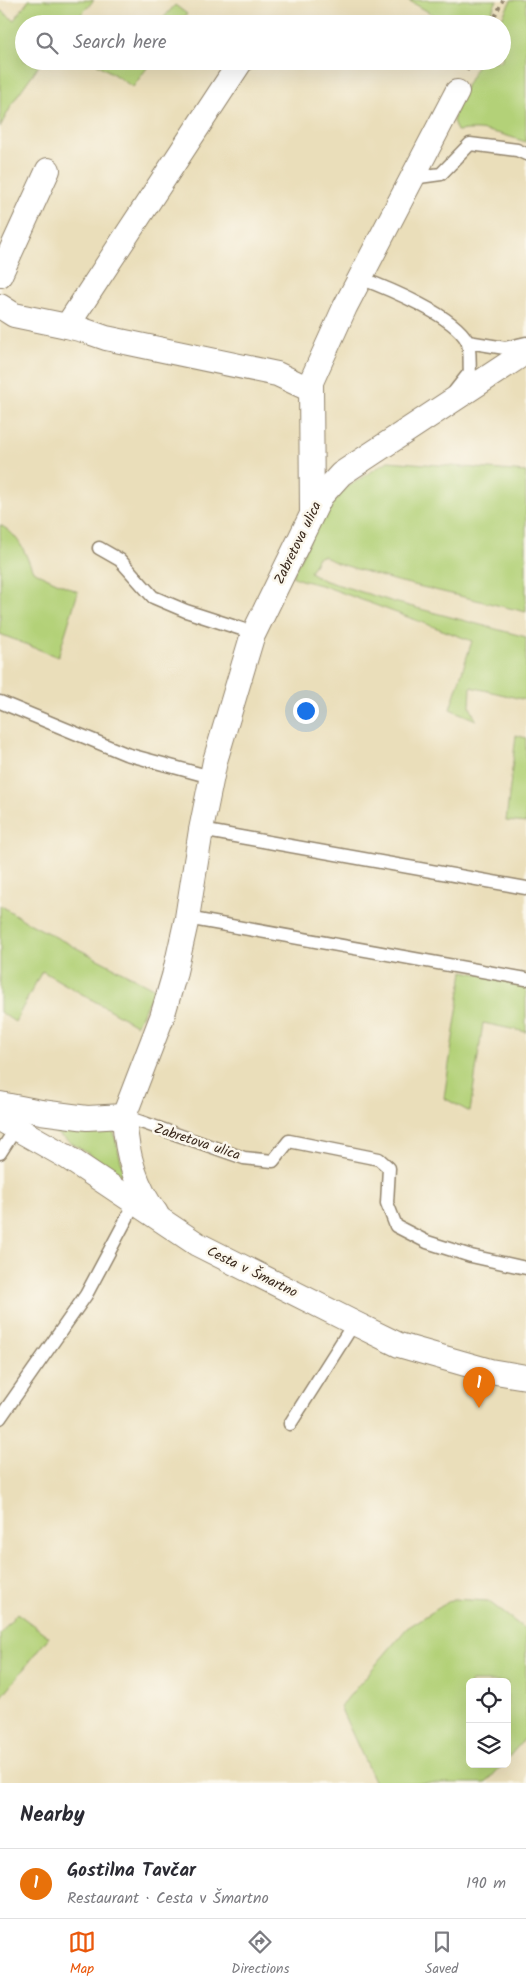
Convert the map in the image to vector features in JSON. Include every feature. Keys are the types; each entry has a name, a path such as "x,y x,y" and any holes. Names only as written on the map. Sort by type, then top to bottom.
{"street":[{"path":"67,326 235,70"},
{"path":"312,513 311,382 360,278 457,92"},
{"path":"0,275 48,170"},
{"path":"0,306 14,315 67,326 106,338 277,374 311,390"},
{"name":"Zabretova ulica","path":"124,1116 162,1017 174,976 187,918 211,778 254,633 320,496 341,474 526,352"},
{"path":"0,1104 87,1118 124,1116 125,1143 144,1198 163,1222"},
{"name":"Cesta v Šmartno","path":"8,1123 67,1157 197,1244 354,1323 400,1345 490,1371 526,1377"}],"lane":[{"path":"412,178 442,174 470,144 517,150 526,154"},
{"path":"360,278 390,289 451,323 468,342 470,372 443,407"},
{"path":"468,342 505,348 526,343"},
{"path":"98,548 120,560 152,597 186,611 254,633"},
{"path":"0,702 126,754 211,778"},
{"path":"201,830 526,888"},
{"path":"187,918 526,979"},
{"name":"Zabretova ulica","path":"124,1116 244,1158 273,1161 289,1141 379,1159 389,1168 388,1203 396,1226 427,1242 471,1256 526,1268"},
{"path":"0,1153 8,1123"},
{"path":"0,1418 86,1295 135,1203"},
{"path":"290,1424 354,1323"}],"path":[{"path":"496,15 503,0"}],"green space":[{"path":"29,0 94,0 80,15 18,15"},
{"path":"408,0 497,0 490,15 434,15"},
{"path":"511,0 526,0 526,142 485,131 457,131 453,121 458,102 474,70 511,70 511,15 504,15"},
{"path":"175,5 187,14 186,15 166,15"},
{"path":"0,10 14,20 15,19 15,70 36,70 15,99 0,127"},
{"path":"107,70 145,70 133,87"},
{"path":"388,461 526,472 526,612 393,580 337,563 323,556 318,557 310,572 323,580 394,602 526,637 526,700 471,687 470,707 476,720 450,709 472,641 292,576 323,514 347,487"},
{"path":"0,525 12,534 24,550 33,571 78,592 58,657 0,634"},
{"path":"516,735 526,738 526,823 506,821"},
{"path":"0,905 27,922 155,989 136,1025 42,971 15,1022 0,1012"},
{"path":"463,971 526,983 526,1032 483,1023 470,1112 444,1098"},
{"path":"38,1122 113,1129 125,1177"},
{"path":"453,1599 488,1601 526,1630 526,1737 511,1754 511,1678 466,1678 466,1768 499,1768 486,1783 375,1783 340,1707 407,1628"},
{"path":"17,1613 49,1637 0,1699 0,1634"}],"place":[{"name":"Gostilna Tavčar","path":"479,1408"}]}
